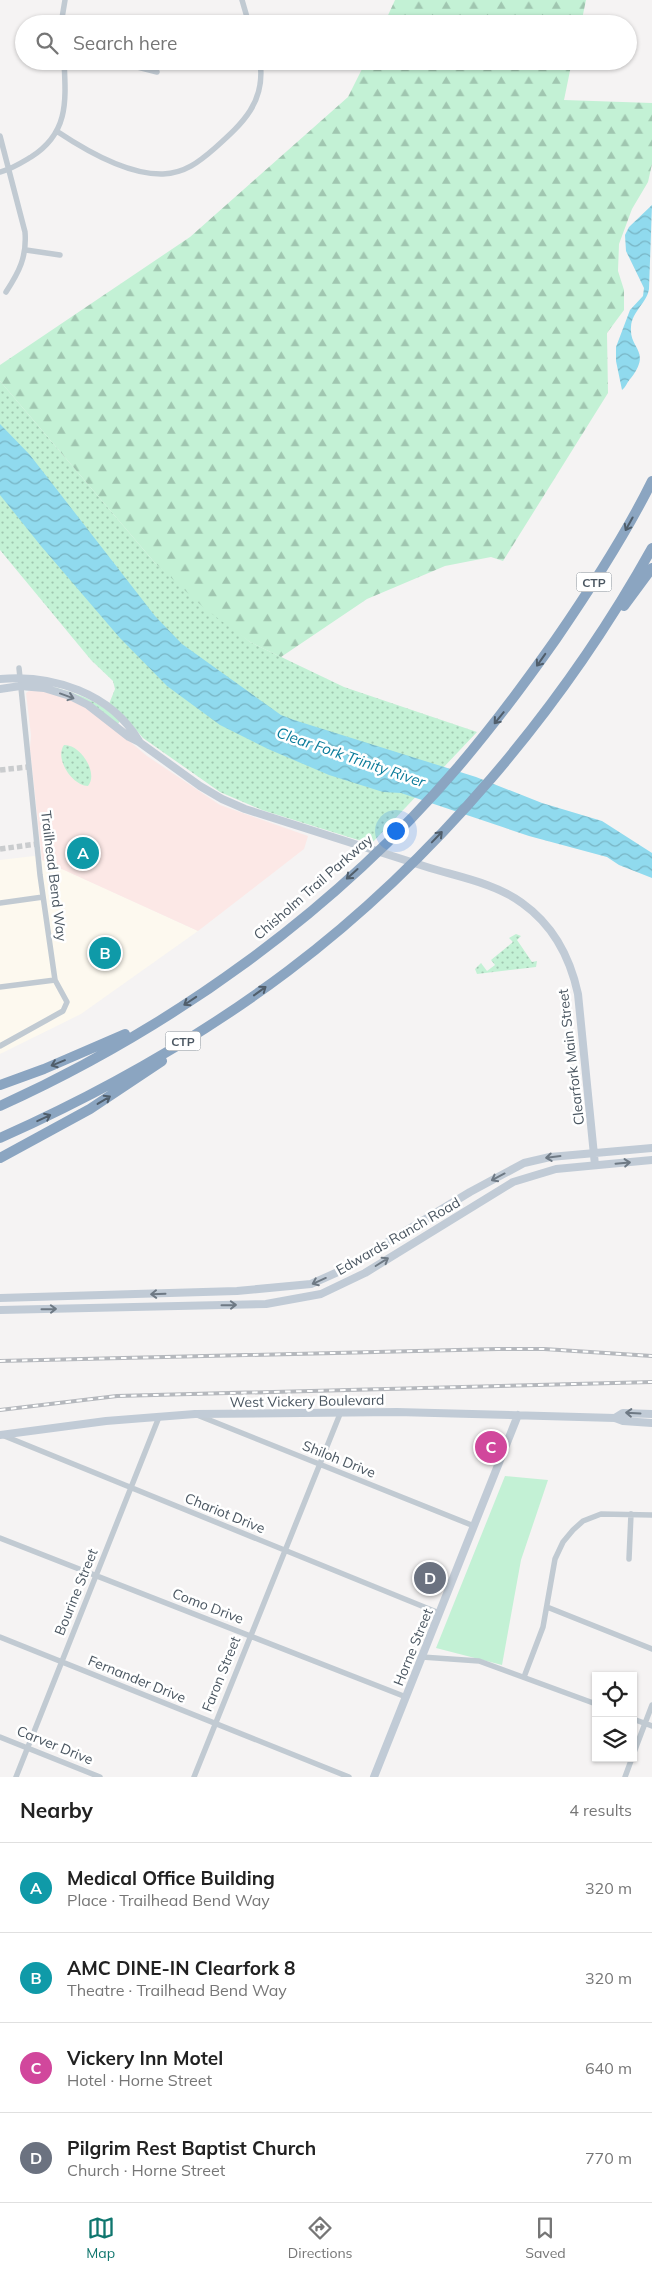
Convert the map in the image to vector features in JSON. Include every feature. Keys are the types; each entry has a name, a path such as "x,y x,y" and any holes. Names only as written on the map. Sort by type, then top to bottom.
{"highway":[{"path":"646,493 652,476"},
{"name":"Chisholm Trail Parkway","path":"0,1106 96,1058 167,1015 256,954 372,857 433,795 482,739 528,679 606,564 652,481"},
{"name":"CTP","path":"0,1138 63,1109 129,1074 238,1008 289,971 400,874 461,812 505,763 563,688 602,631 652,548"},
{"path":"602,631 652,568"},
{"path":"0,1158 37,1139 129,1085 238,1008"},
{"path":"0,1085 65,1060 167,1015"}],"street":[{"path":"62,15 65,0"},
{"path":"242,0 246,15"},
{"path":"0,172 10,170 35,154 58,132 63,117 66,94 65,70"},
{"path":"149,70 157,72"},
{"path":"58,132 82,148 113,162 138,170 161,174 181,172 199,162 248,116 257,97 262,80 261,70"},
{"path":"0,136 25,232 26,250 22,265 6,292"},
{"path":"26,250 60,255"},
{"name":"Trailhead Bend Way","path":"0,1046 66,1009 66,998 55,980 43,897 19,668"},
{"name":"Clearfork Main Street","path":"0,679 19,677 50,681 90,695 114,711 139,742"},
{"name":"Clearfork Main Street","path":"0,689 20,686 44,688 70,696 88,705 166,763 222,799 245,809 501,891 521,901 548,926 562,948 573,971 578,994 595,1165"},
{"path":"0,902 43,897"},
{"path":"0,987 55,980"},
{"name":"Edwards Ranch Road","path":"0,1298 237,1291 311,1284 340,1271 524,1163 550,1156 652,1148"},
{"name":"Edwards Ranch Road","path":"0,1310 266,1304 321,1294 356,1278 513,1182 556,1169 652,1160"},
{"path":"482,1186 489,1197"},
{"path":"264,1289 266,1304"},
{"name":"West Vickery Boulevard","path":"1,1435 81,1424 195,1414 407,1412 615,1418 622,1421 652,1423"},
{"name":"West Vickery Boulevard","path":"615,1418 623,1413 652,1414"},
{"name":"Shiloh Drive","path":"195,1414 474,1526"},
{"name":"Faron Street","path":"194,1777 340,1414"},
{"name":"Horne Street","path":"374,1777 518,1415"},
{"name":"Bourine Street","path":"16,1777 159,1416"},
{"name":"Chariot Drive","path":"1,1435 439,1613"},
{"path":"524,1677 543,1627 555,1559 573,1530 583,1521 600,1514 652,1515"},
{"path":"629,1559 631,1514"},
{"name":"Como Drive","path":"0,1538 406,1697"},
{"path":"546,1607 652,1649"},
{"name":"Fernander Drive","path":"0,1637 349,1777"},
{"path":"422,1657 479,1661 592,1702"},
{"path":"637,1745 652,1706"},
{"path":"637,1720 652,1726"},
{"name":"Carver Drive","path":"0,1737 100,1777"},
{"path":"625,1777 631,1762"}],"shaded area":[{"path":"29,691 42,691 58,695 90,708 147,756 220,805 308,836 304,849 198,931 42,860 30,749 31,735 26,693"},
{"path":"34,856 198,931 81,1014 0,1054 0,860"}],"green space":[{"path":"395,0 586,0 583,15 388,15"},
{"path":"362,70 570,70 564,100 652,103 652,164 648,182 632,209 619,244 618,271 624,290 624,310 607,333 608,393 503,561 491,557 445,566 367,599 281,657 250,642 204,608 155,563 0,381 0,365 190,237 348,97"},
{"path":"0,381 155,563 250,642 344,687 477,732 371,844 262,810 220,792 143,738 127,719 109,704 115,689 113,681 91,660 0,550"},
{"path":"53,687 89,700 113,714 120,721 118,724 95,707"},
{"path":"64,745 76,749 86,760 91,774 88,786 77,782 67,771 61,757"},
{"path":"516,934 521,936 517,940 532,962 537,961 536,967 477,974 475,969 481,963 487,971 495,965 491,960 513,942 509,938"},
{"path":"505,1476 548,1480 521,1560 502,1665 436,1648"}],"water":[{"path":"652,205 649,289 648,294 634,316 631,327 631,335 640,356 640,361 637,369 622,390 616,361 616,347 630,310 643,296 644,288 626,251 625,235 629,227"},
{"name":"Clear Fork Trinity River","path":"0,424 30,455 155,616 182,644 281,715 476,777 542,803 602,821 652,853 652,878 619,865 607,857 529,836 401,793 383,792 329,775 268,749 220,725 167,686 119,637 0,495"}],"tunnel":[{"path":"0,770 28,767"},
{"path":"0,849 37,844"}],"railway":[{"path":"0,1361 498,1349 544,1349 652,1356"},
{"path":"0,1410 117,1396 652,1382"}],"place":[{"name":"Medical Office Building","path":"83,853"},
{"name":"AMC DINE-IN Clearfork 8","path":"105,953"},
{"name":"Vickery Inn Motel","path":"491,1447"},
{"name":"Pilgrim Rest Baptist Church","path":"430,1578"}]}
